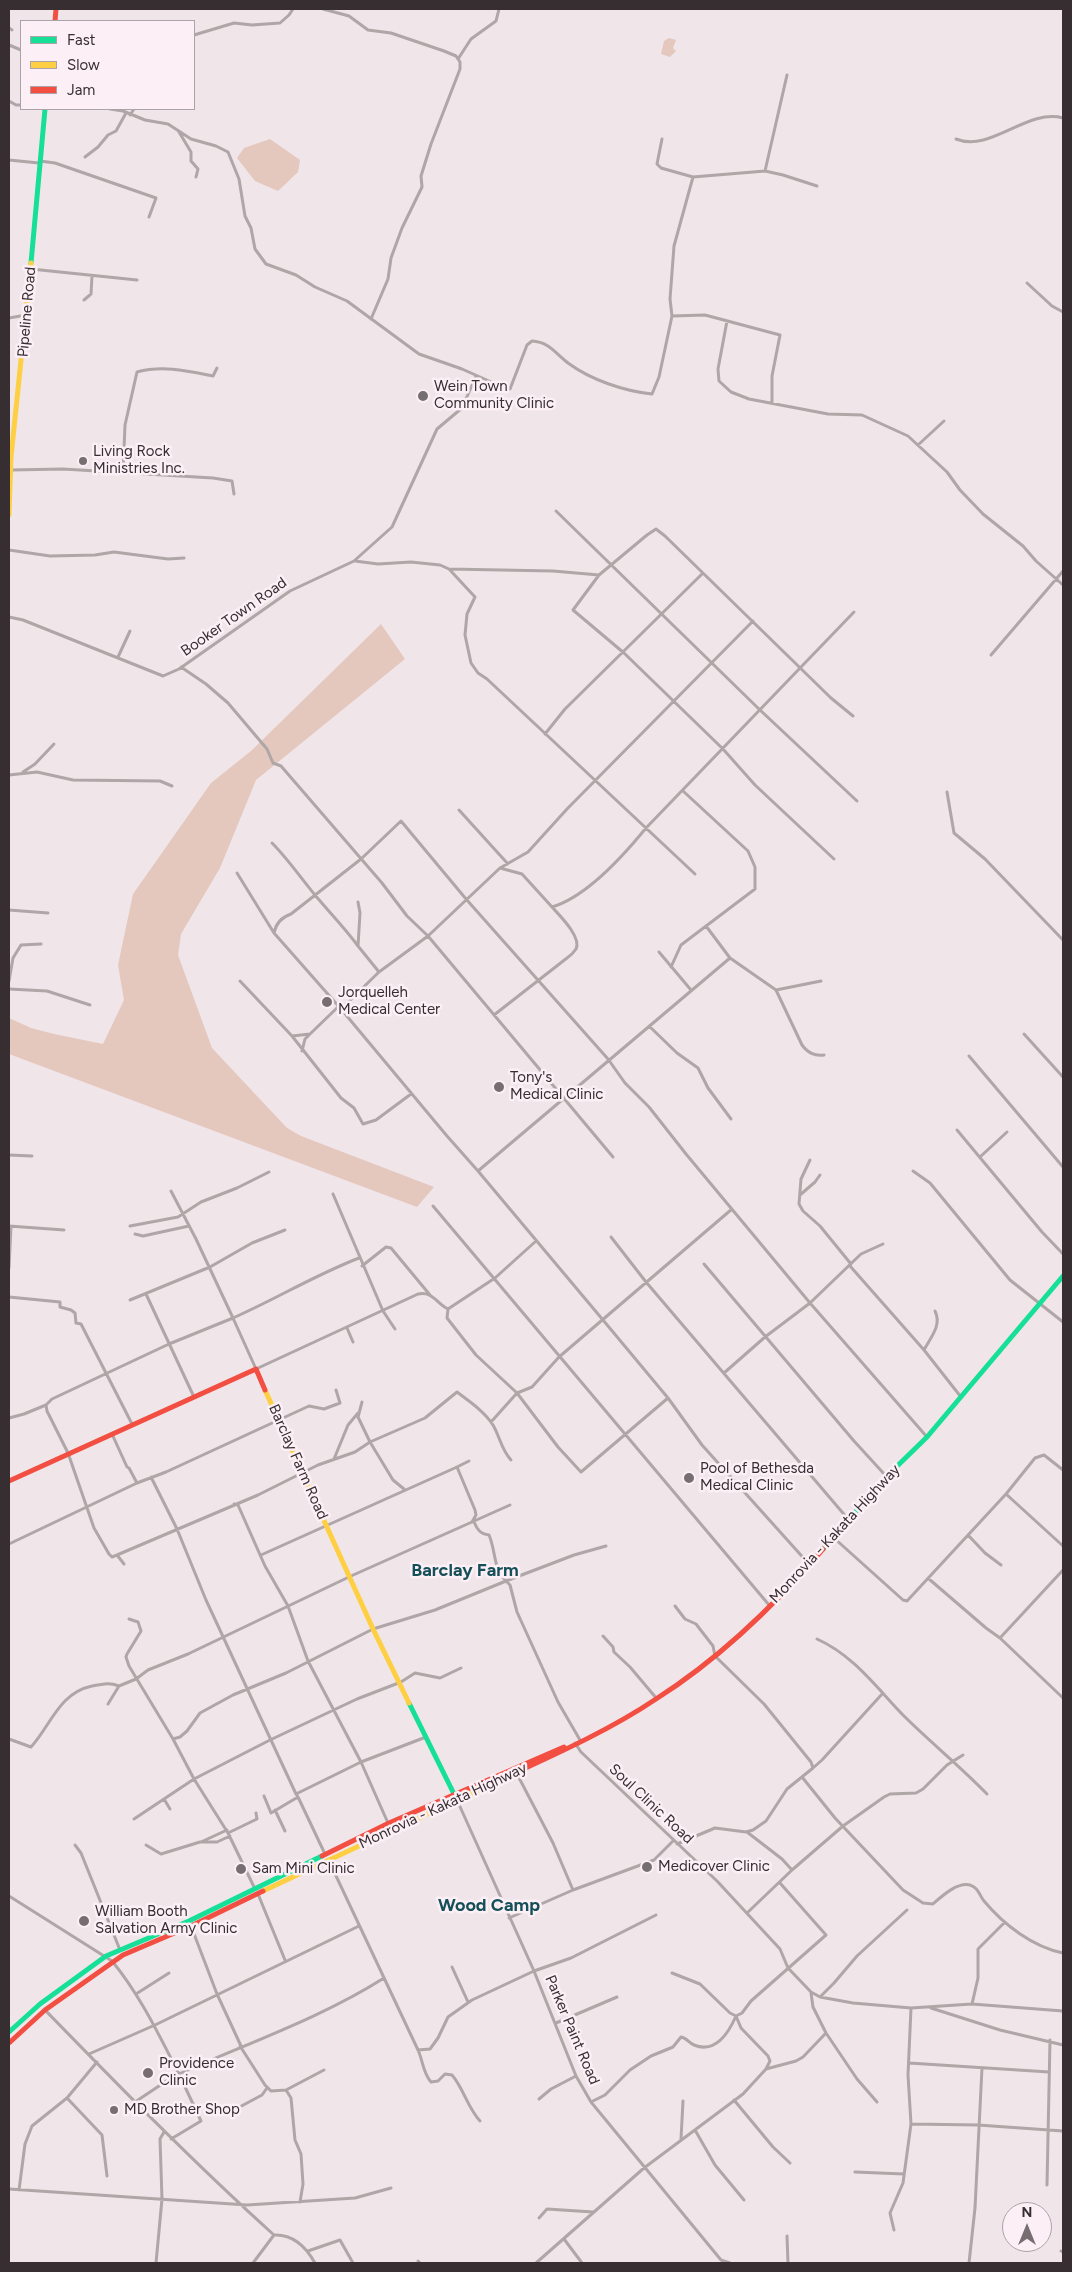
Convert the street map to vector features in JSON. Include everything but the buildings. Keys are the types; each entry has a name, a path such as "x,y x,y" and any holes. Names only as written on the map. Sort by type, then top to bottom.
{"main road":[{"name":"Pipeline Road","path":"9,515 10,456 26,315 44,110"},
{"name":"Monrovia - Kakata Highway","path":"9,2032 40,2004 106,1956 328,1860 456,1796 556,1749 578,1742 657,1699 734,1642 769,1606 834,1538 848,1519 887,1476 927,1437 1063,1276"},
{"path":"9,1481 256,1369"},
{"name":"Barclay Farm Road","path":"256,1369 373,1629 456,1796"},
{"name":"Monrovia - Kakata Highway","path":"9,2043 45,2010 112,1961 191,1926 389,1823 516,1772 559,1753 568,1746"}],"street":[{"path":"195,35 234,23 252,25 280,22 293,9"},
{"path":"323,9 349,16 368,30 382,31 404,39 412,39 444,51 458,60"},
{"path":"371,319 388,278 391,258 400,234 422,187 421,176 431,144 460,69 458,60 471,39 496,21 499,9"},
{"path":"765,172 787,75"},
{"path":"114,110 145,120 168,124 191,140 216,146 228,152 239,179 245,216 251,228 255,249 266,264 296,275 315,287 346,301 418,354 507,390 510,388 527,346 532,341 540,341 560,354 567,362 603,381 641,393 652,394 659,377 672,316 670,299 674,246 693,177"},
{"path":"85,157 98,148 108,135 116,131 133,110"},
{"path":"956,140 963,142 980,141 1042,117 1063,118"},
{"path":"178,131 192,152 191,161 198,167 196,177"},
{"path":"662,139 657,164 661,168 693,177 765,172 783,175 817,186"},
{"path":"9,160 54,163 156,198 149,216"},
{"path":"30,268 137,280"},
{"path":"84,300 91,294 92,276"},
{"path":"1027,283 1052,306 1063,312"},
{"path":"9,318 26,315"},
{"path":"672,316 705,316 780,335 772,376 772,403"},
{"path":"727,321 718,368 719,381 731,392 749,399 828,414 862,415 908,436 947,472 960,490 982,514 1023,546 1063,586"},
{"path":"123,473 125,425 137,372 151,368 171,369 213,376 217,368"},
{"name":"Booker Town Road","path":"9,617 27,622 163,676 181,668 290,591 354,561 392,527 437,429 462,408 476,376"},
{"path":"918,446 944,421"},
{"path":"11,470 63,469 188,475 232,481 234,494"},
{"path":"556,511 712,661 760,710 857,801"},
{"path":"834,859 755,785 723,749 624,654 574,610 599,576 656,529 831,698 854,716"},
{"path":"9,550 50,556 95,555 114,552 168,559 184,558"},
{"path":"354,561 378,564 417,562 449,569 552,571 599,576"},
{"path":"449,569 475,597 466,625 465,635 471,663 478,673 487,679 695,874"},
{"path":"991,654 1063,571"},
{"path":"545,734 565,709 624,654 702,574"},
{"path":"552,907 566,904 620,860 646,828 854,612"},
{"path":"302,1051 305,1039 379,972 428,936 500,868 528,852 566,809 753,621"},
{"path":"118,657 130,631"},
{"path":"181,668 206,684 228,703 267,749 272,763 281,766 565,1097 613,1157"},
{"path":"23,772 35,764 54,744"},
{"path":"9,775 37,772 73,780 160,781 172,786"},
{"path":"671,967 681,945 755,889 755,867 748,850 683,791"},
{"path":"947,792 954,833 985,859 1063,940"},
{"path":"459,810 508,864"},
{"path":"274,933 276,926 283,917 292,914 361,859 400,821 466,899 608,1059 625,1083 649,1107 810,1303 927,1437"},
{"path":"272,843 293,865 315,895 339,920 379,972"},
{"path":"494,1015 539,981 576,949 577,944 572,930 522,874 500,868"},
{"path":"237,873 274,933 340,1007 604,1320 668,1398 702,1445 808,1564"},
{"path":"358,902 360,913 358,946"},
{"path":"9,910 48,913"},
{"path":"706,926 730,958 776,990 802,1045 808,1052 817,1056 824,1055"},
{"path":"9,981 13,958 21,945 41,944"},
{"path":"659,952 691,990"},
{"path":"478,1171 608,1059 730,958"},
{"path":"240,981 292,1036 341,1098 354,1108 364,1124 376,1120 411,1093"},
{"path":"776,990 821,981"},
{"path":"9,989 48,991 90,1005"},
{"path":"649,1026 677,1053 698,1068 708,1088 731,1119"},
{"path":"292,1036 310,1034"},
{"path":"1024,1034 1063,1077"},
{"path":"970,1056 1063,1168"},
{"path":"957,1130 1042,1232 1063,1254"},
{"path":"980,1157 1007,1132"},
{"path":"9,1155 32,1156"},
{"path":"810,1160 801,1179 799,1204 803,1211 820,1226 850,1265 924,1350 961,1397"},
{"path":"913,1171 930,1183 1010,1280 1039,1305 1043,1304 1063,1322"},
{"path":"130,1226 143,1222 166,1221 183,1214 201,1202 232,1190 269,1172"},
{"path":"800,1195 820,1175"},
{"path":"171,1191 210,1267 256,1369 418,1294 425,1293 430,1295"},
{"path":"333,1194 362,1266 383,1311 395,1329"},
{"path":"433,1206 769,1606"},
{"path":"491,1422 517,1393 532,1387 559,1357 732,1209"},
{"path":"9,1268 10,1226 64,1230"},
{"path":"136,1234 151,1235 180,1226 189,1226"},
{"path":"130,1300 210,1267 252,1243 285,1230"},
{"path":"611,1237 646,1282 848,1519"},
{"path":"448,1309 495,1278 536,1241"},
{"path":"724,1373 765,1337 810,1303 861,1254 883,1244"},
{"path":"362,1266 386,1247 390,1248 406,1264 430,1295 448,1309"},
{"path":"9,1418 46,1405 52,1399 169,1344 233,1318 286,1294 328,1270 359,1258"},
{"path":"704,1264 854,1441 887,1476"},
{"path":"146,1294 194,1397"},
{"path":"9,1297 60,1302 60,1307 72,1310 75,1313 76,1322 81,1324 132,1424"},
{"path":"448,1309 447,1318 476,1354 517,1393 558,1447 581,1472 668,1398"},
{"path":"924,1350 936,1330 938,1317 935,1311"},
{"path":"347,1328 353,1342"},
{"path":"9,1544 137,1483 166,1472 309,1406 324,1409 340,1403 336,1390"},
{"path":"46,1405 47,1411 68,1453 94,1528 108,1554 112,1557 258,1495 333,1459 355,1452 370,1442 425,1418 458,1392 473,1402 491,1422 503,1451 511,1460"},
{"path":"333,1459 343,1441 348,1425 358,1413 362,1402"},
{"path":"358,1413 370,1442 393,1480 404,1489"},
{"path":"112,1434 127,1467 130,1468 137,1483"},
{"path":"834,1538 905,1601 929,1579 1040,1455 1050,1458 1063,1470"},
{"path":"261,1555 469,1461"},
{"path":"456,1467 475,1510 476,1515 472,1522"},
{"path":"151,1477 177,1529 206,1600 325,1855"},
{"path":"1006,1494 1063,1546"},
{"path":"234,1504 238,1506 276,1588 288,1606 308,1661 361,1762 389,1823"},
{"path":"108,1704 119,1686 136,1679 148,1670 188,1654 350,1576 510,1506"},
{"name":"Soul Clinic Road","path":"472,1522 483,1535 489,1535 495,1551 497,1569 510,1585 517,1612 581,1752 717,1881 780,1949 788,1968 811,1992 820,1997 854,2003 911,2008 972,2004 1063,2011"},
{"path":"968,1535 985,1553 1001,1565"},
{"path":"174,1739 180,1737 200,1713 207,1709 373,1629 435,1610 574,1555 606,1546"},
{"path":"117,1555 124,1564"},
{"path":"1000,1638 1063,1570"},
{"path":"929,1579 1000,1638 1063,1698"},
{"path":"676,1606 685,1619 696,1624 712,1646 715,1656 764,1704 811,1762 812,1768"},
{"path":"129,1619 138,1622 141,1626 141,1631 129,1648 126,1657 136,1679 174,1739 194,1779 228,1833 285,1960"},
{"path":"603,1636 614,1652 630,1667 657,1699"},
{"path":"818,1638 844,1654 951,1761 987,1794"},
{"path":"134,1819 194,1779 270,1740 401,1682 415,1673 440,1678 461,1668"},
{"path":"9,1739 31,1747 58,1708 73,1693 84,1688 108,1683 119,1686"},
{"path":"746,1832 766,1821 787,1789 822,1760 883,1692"},
{"path":"264,1796 271,1813 297,1796 361,1762 426,1737"},
{"path":"747,1913 792,1870 843,1826 890,1794 905,1795 916,1793 923,1789 951,1761 963,1755"},
{"path":"516,1772 553,1842 573,1890"},
{"path":"802,1777 843,1826 903,1890 923,1903 934,1904 944,1893 968,1884 976,1888 983,1900 1005,1922 1044,1949 1063,1954"},
{"name":"Parker Paint Road","path":"456,1796 509,1918 534,1970 576,2076 591,2102 721,2260 730,2263"},
{"path":"164,1799 170,1809"},
{"path":"275,1810 285,1831"},
{"path":"146,1845 161,1854 228,1833 257,1819 256,1813"},
{"path":"677,1844 715,1828 746,1832 782,1859 792,1870"},
{"path":"200,1842 216,1842 228,1833"},
{"path":"509,1918 573,1890 654,1860 673,1841"},
{"path":"75,1845 81,1853 120,1950"},
{"path":"328,1860 423,2060 425,2076 431,2082 438,2081 445,2074 452,2075 460,2084 470,2110 480,2121"},
{"path":"591,2102 605,2095 630,2070 651,2056 673,2047 681,2037 700,2046 710,2045 721,2040 728,2034 736,2016 742,2013 826,1934 780,1883"},
{"path":"9,1896 106,1956 112,1961 136,1994 155,2025 202,2121 171,2139"},
{"path":"820,1997 834,1984 857,1956 907,1910"},
{"path":"418,2050 430,2049 438,2038 448,2017 468,2002 534,1970 570,1958 656,1915"},
{"path":"972,2004 978,1978 978,1949 1005,1922"},
{"path":"191,1926 217,1994 240,2046 267,2088 278,2091 286,2090 324,2070"},
{"path":"89,2054 155,2025 358,1926"},
{"path":"452,1967 468,2002"},
{"path":"136,1994 169,1973"},
{"path":"536,2263 644,2168 734,2100 766,2069 770,2060 768,2056 742,2028 736,2016 730,2013 700,1984 672,1973"},
{"path":"179,2074 333,2007 356,1996 384,1978"},
{"path":"811,1992 813,2007 826,2033 857,2079 877,2102"},
{"path":"556,2023 617,1997"},
{"path":"928,2007 1000,2030 1063,2044"},
{"path":"894,2230 890,2213 902,2183 911,2124 908,2094 911,2008"},
{"path":"45,2010 171,2139 239,2203 274,2235 281,2235 298,2242 308,2250 315,2263"},
{"path":"766,2069 796,2061 803,2057 826,2033"},
{"path":"1047,2185 1050,2040"},
{"path":"19,2190 25,2144 32,2126 67,2098 97,2062"},
{"path":"909,2063 1050,2072"},
{"path":"969,2263 975,2208 982,2068"},
{"path":"539,2100 551,2089 576,2076"},
{"path":"135,2102 168,2080"},
{"path":"234,2110 262,2095 267,2088"},
{"path":"286,2090 291,2098 295,2140 301,2154 303,2184 300,2202"},
{"path":"67,2098 102,2135 107,2176"},
{"path":"681,2140 683,2100"},
{"path":"734,2100 773,2147 790,2163"},
{"path":"911,2124 978,2125 1063,2131"},
{"path":"695,2130 715,2165 744,2200"},
{"path":"156,2263 162,2199 160,2139 164,2132"},
{"path":"855,2172 904,2174"},
{"path":"9,2190 239,2203 246,2205 355,2198 391,2188"},
{"path":"539,2218 547,2209 594,2212"},
{"path":"253,2263 274,2235"},
{"path":"787,2236 788,2263"},
{"path":"564,2239 582,2263"},
{"path":"308,2250 340,2240 353,2263"}],"shaded area":[{"path":"669,38 676,40 673,48 676,51 670,57 661,54 664,41"},
{"path":"270,139 300,160 298,172 278,191 255,181 237,158 244,148"},
{"path":"381,624 405,659 256,780 220,868 181,934 178,955 212,1048 287,1128 301,1136 434,1187 417,1207 9,1054 9,1018 31,1028 103,1044 124,1000 118,965 133,894 211,783 251,751"}],"traffic: fast":[{"path":"31,263 45,110"},
{"path":"823,1549 887,1476 927,1437 1063,1276"},
{"path":"409,1703 456,1798"},
{"path":"9,2032 40,2004 106,1956 189,1921 322,1856"}],"traffic: slow":[{"path":"9,515 11,457 31,263"},
{"path":"265,1390 373,1629 409,1703"},
{"path":"263,1891 504,1778"}],"traffic: jam":[{"path":"55,20 56,9"},
{"path":"9,1481 256,1369 265,1390"},
{"path":"504,1778 601,1732 638,1710 702,1667 766,1611 823,1549"},
{"path":"322,1856 389,1823 564,1747"},
{"path":"9,2043 45,2010 123,1955 191,1926 263,1891"}],"place":[{"name":"Wein Town Community Clinic","path":"423,396"},
{"name":"Living Rock Ministries Inc.","path":"83,461"},
{"name":"Jorquelleh Medical Center","path":"327,1002"},
{"name":"Tony's Medical Clinic","path":"499,1087"},
{"name":"Pool of Bethesda Medical Clinic","path":"689,1478"},
{"name":"Medicover Clinic","path":"647,1867"},
{"name":"Sam Mini Clinic","path":"241,1869"},
{"name":"William Booth Salvation Army Clinic","path":"84,1921"},
{"name":"Providence Clinic","path":"148,2073"},
{"name":"MD Brother Shop","path":"114,2110"}],"district":[{"name":"Barclay Farm","path":"465,1571"},
{"name":"Wood Camp","path":"489,1906"}]}
